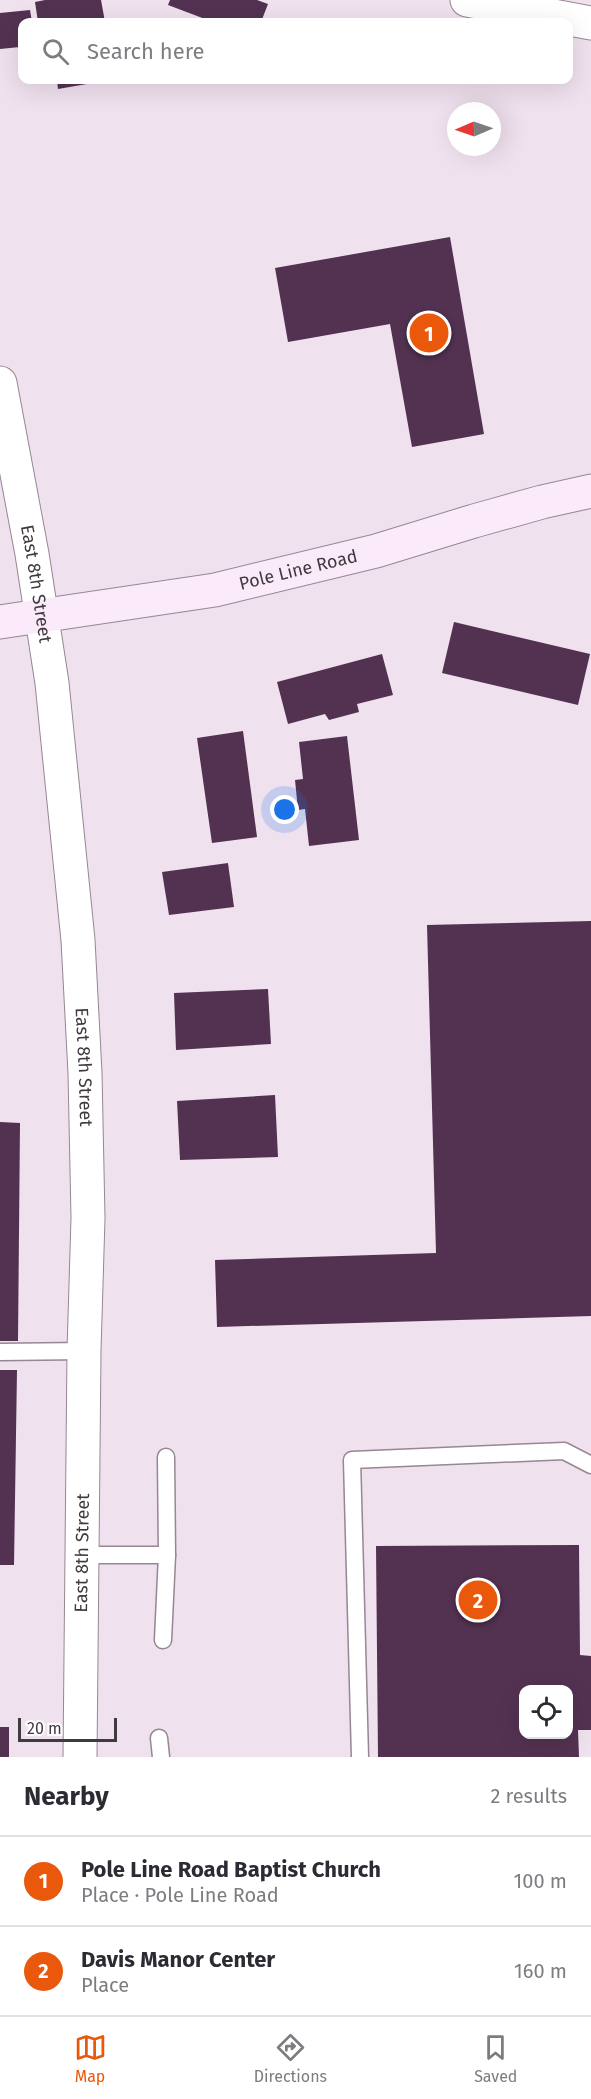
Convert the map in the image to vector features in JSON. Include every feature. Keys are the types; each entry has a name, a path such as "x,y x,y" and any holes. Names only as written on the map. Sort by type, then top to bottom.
{"main road":[{"name":"Pole Line Road","path":"0,622 214,590 376,551 519,508 591,491"}],"street":[{"path":"466,0 564,18"},
{"path":"573,20 591,23"},
{"name":"East 8th Street","path":"0,384 52,683 78,940 85,1073 88,1207 84,1351 80,1757"}],"lane":[{"path":"0,1352 84,1351"},
{"path":"360,1757 352,1460 564,1451 591,1465"},
{"path":"163,1640 167,1555 166,1457"},
{"path":"82,1555 167,1555"},
{"path":"159,1738 160,1757"}],"building":[{"path":"101,0 104,18 37,18 35,2"},
{"path":"170,0 257,0 268,4 263,18 202,18 168,5"},
{"path":"30,10 31,18 18,18 18,47 0,49 0,13"},
{"path":"57,84 87,84 58,89"},
{"path":"450,237 484,434 412,447 390,324 288,342 275,268"},
{"path":"454,622 590,654 578,705 442,673"},
{"path":"382,654 393,695 357,704 359,712 329,720 325,714 288,724 277,682"},
{"path":"243,731 257,837 212,843 197,738"},
{"path":"347,736 359,840 309,846 305,809 298,810 295,780 303,779 299,742"},
{"path":"228,863 234,907 169,915 162,872"},
{"path":"591,921 591,1316 217,1327 215,1260 436,1253 427,925"},
{"path":"268,989 271,1044 176,1050 174,993"},
{"path":"275,1095 278,1157 180,1160 177,1101"},
{"path":"0,1122 20,1123 18,1341 0,1341"},
{"path":"0,1370 17,1370 14,1565 0,1565"},
{"path":"579,1545 580,1655 591,1656 591,1730 578,1730 579,1757 378,1757 376,1546"},
{"path":"0,1727 9,1727 9,1757 0,1757"}],"place":[{"name":"Pole Line Road Baptist Church","path":"429,333"},
{"name":"Davis Manor Center","path":"478,1600"}]}
